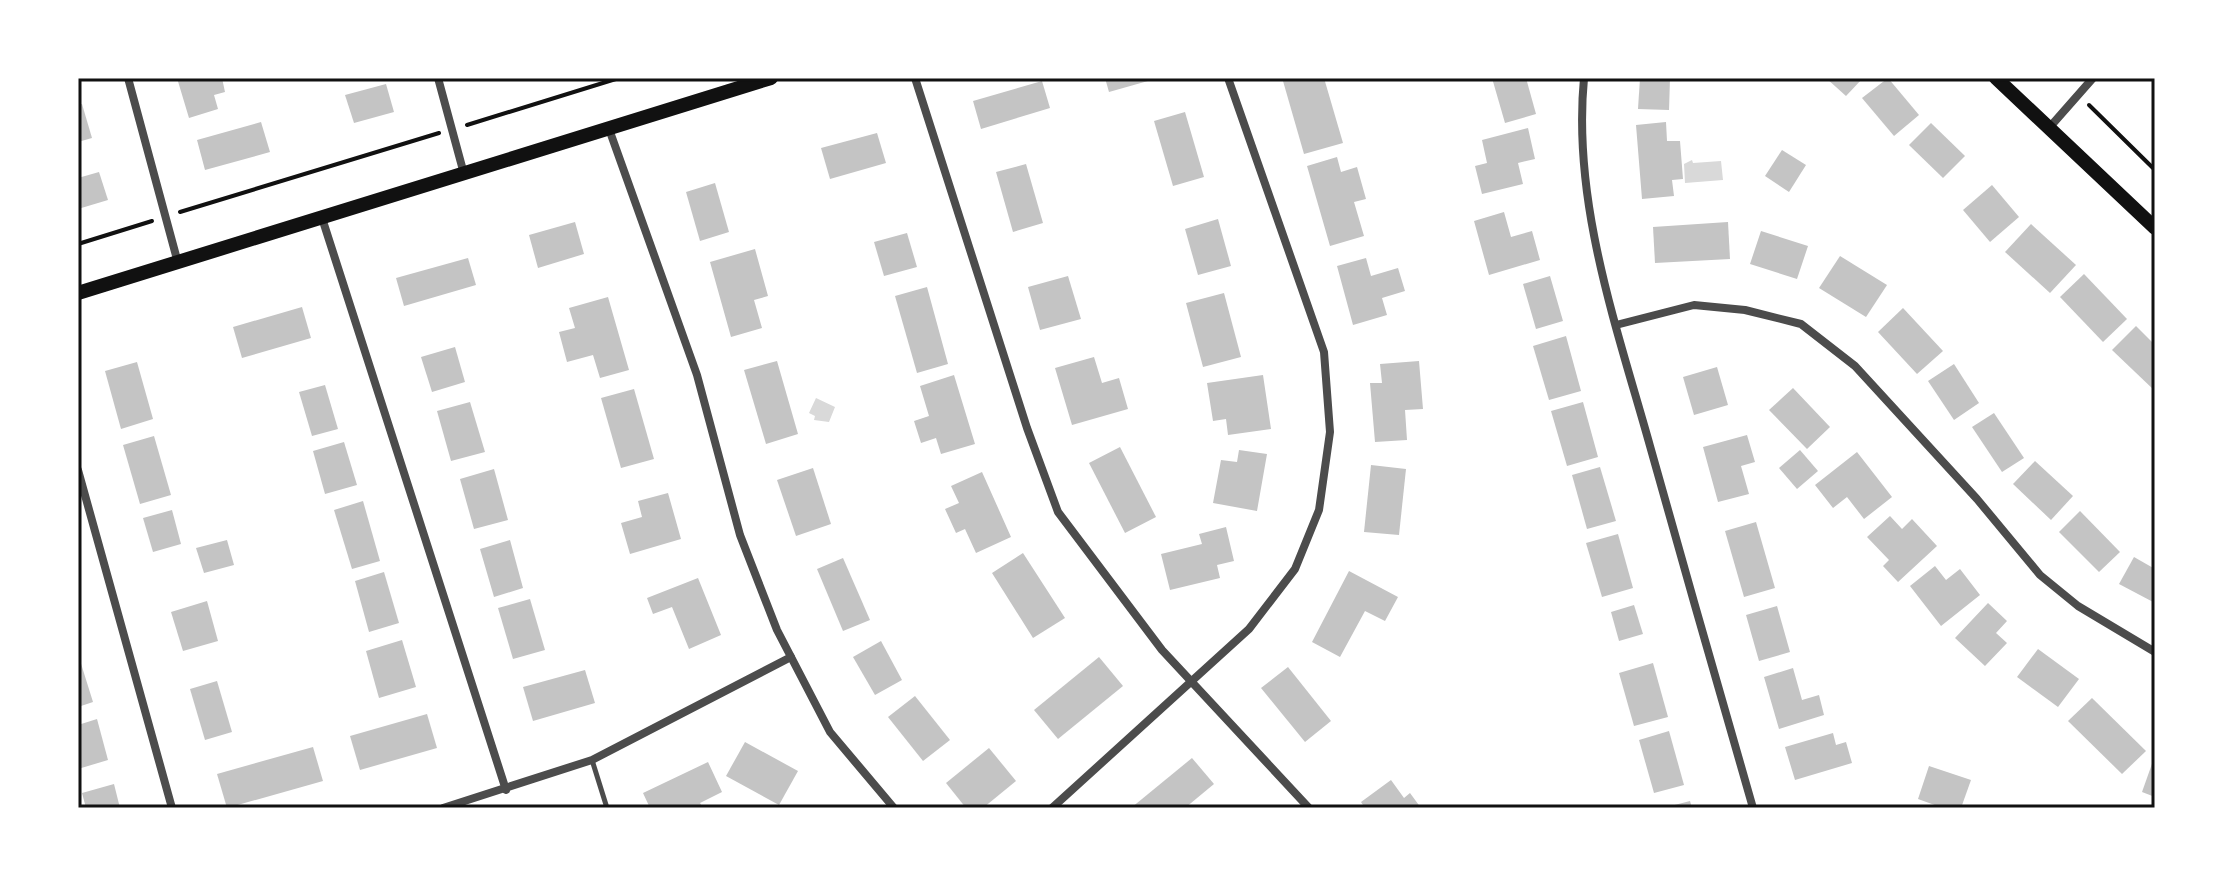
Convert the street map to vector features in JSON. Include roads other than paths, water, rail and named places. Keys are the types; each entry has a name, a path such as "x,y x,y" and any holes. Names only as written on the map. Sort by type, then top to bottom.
{"main road":[{"path":"78,293 609,129 751,81 771,78"},
{"path":"1996,78 2155,228"}],"street":[{"path":"128,78 178,263"},
{"path":"438,78 464,174"},
{"path":"915,78 1027,428 1058,512 1162,650 1309,808"},
{"path":"1052,808 1249,629 1295,569 1319,510 1330,432 1324,352 1228,78"},
{"path":"1584,78 1584,161 1594,234 1616,325 1753,808"},
{"path":"2049,128 2093,78"},
{"path":"609,129 697,375 740,535 791,657 830,732 894,808"},
{"path":"322,218 506,790"},
{"path":"1616,325 1694,305 1745,310 1801,324 1855,366 1977,499 2040,575 2078,606 2155,652"},
{"path":"78,470 172,808"},
{"path":"443,808 592,760 791,657"}],"lane":[{"path":"592,760 607,808"}]}
